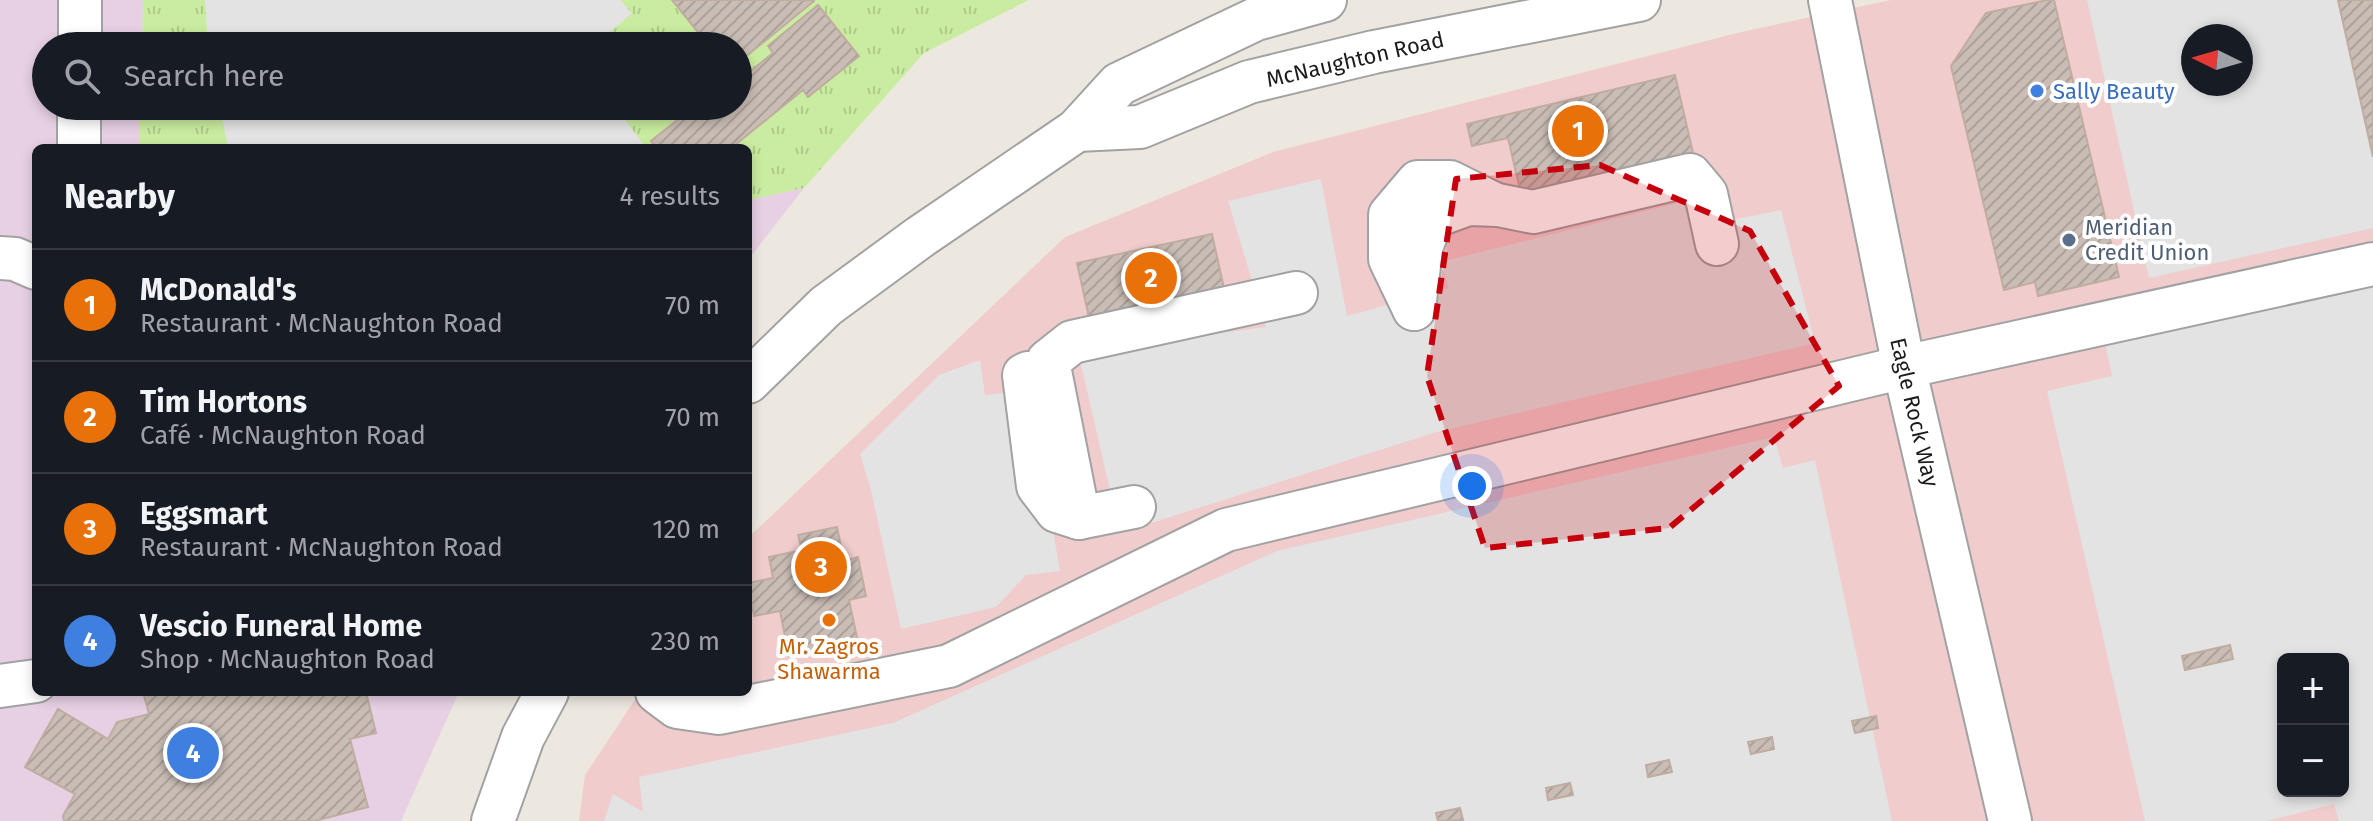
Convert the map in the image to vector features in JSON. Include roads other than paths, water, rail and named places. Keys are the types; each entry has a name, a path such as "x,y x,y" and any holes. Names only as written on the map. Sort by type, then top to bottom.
{"street":[{"path":"80,0 80,32"},
{"path":"752,378 826,306 920,237 1077,130 1119,84 1256,19 1325,0"},
{"name":"McNaughton Road","path":"1077,130 1140,127 1249,82 1374,52 1639,0"},
{"name":"Eagle Rock Way","path":"1830,0 1904,367 2010,821"},
{"path":"79,120 79,144"},
{"path":"1414,309 1421,248 1432,217 1468,204 1498,205 1533,212 1690,175 1706,194 1717,244"},
{"path":"0,258 15,259 32,266"},
{"path":"662,696 677,707 719,713 949,666 1226,530 1904,367 2373,264"},
{"path":"1134,507 1079,518 1048,361 1072,342 1296,293"},
{"path":"0,686 32,682"},
{"path":"493,821 523,737 545,696"}],"place":[{"name":"Sally Beauty","path":"2037,91"},
{"name":"McDonald's","path":"1578,131"},
{"name":"Meridian Credit Union","path":"2069,240"},
{"name":"Tim Hortons","path":"1151,278"},
{"name":"Eggsmart","path":"821,567"},
{"name":"Mr. Zagros Shawarma","path":"829,620"},
{"name":"Vescio Funeral Home","path":"193,753"}]}
